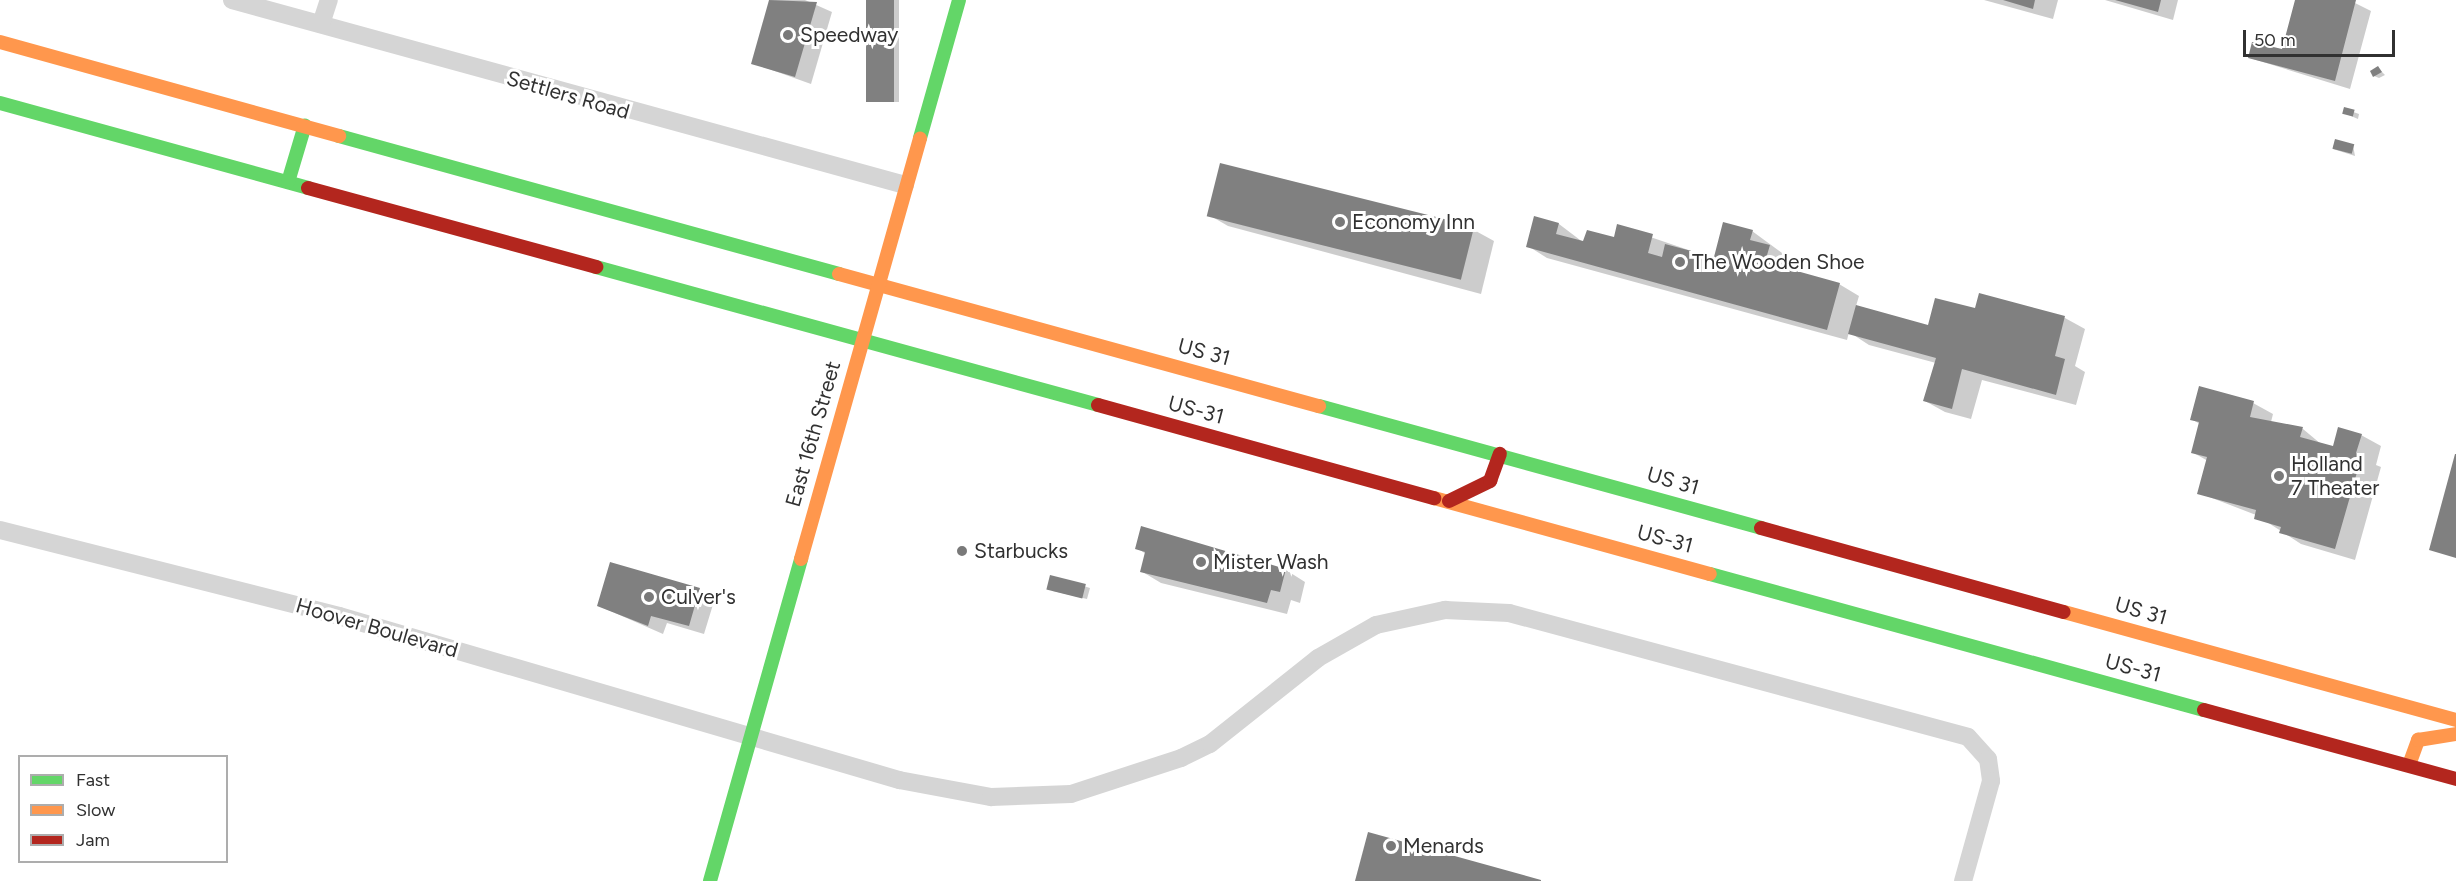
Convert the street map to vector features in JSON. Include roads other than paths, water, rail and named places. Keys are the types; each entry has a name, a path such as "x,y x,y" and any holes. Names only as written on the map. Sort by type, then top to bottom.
{"main road":[{"name":"East 16th Street","path":"710,881 959,0"},
{"name":"US 31","path":"0,42 305,124 878,285 1500,454 2456,720"},
{"name":"US-31","path":"0,103 2456,779"},
{"path":"288,182 305,124"},
{"path":"1449,501 1490,481 1500,454"},
{"path":"2409,765 2418,740 2456,734"}],"street":[{"name":"Settlers Road","path":"232,0 624,112 905,185"},
{"path":"321,24 329,0"},
{"name":"Hoover Boulevard","path":"0,530 339,616 955,794 1029,798 1071,794 1119,782 1210,744 1318,658 1376,626 1412,615 1479,609 1590,632 1968,736 1988,759 1991,781 1962,881"}],"place":[{"name":"Speedway","path":"788,35"},
{"name":"Economy Inn","path":"1340,222"},
{"name":"The Wooden Shoe","path":"1680,262"},
{"name":"Holland 7 Theater","path":"2279,476"},
{"name":"Starbucks","path":"962,551"},
{"name":"Mister Wash","path":"1201,562"},
{"name":"Culver's","path":"649,597"},
{"name":"Menards","path":"1391,846"}]}
